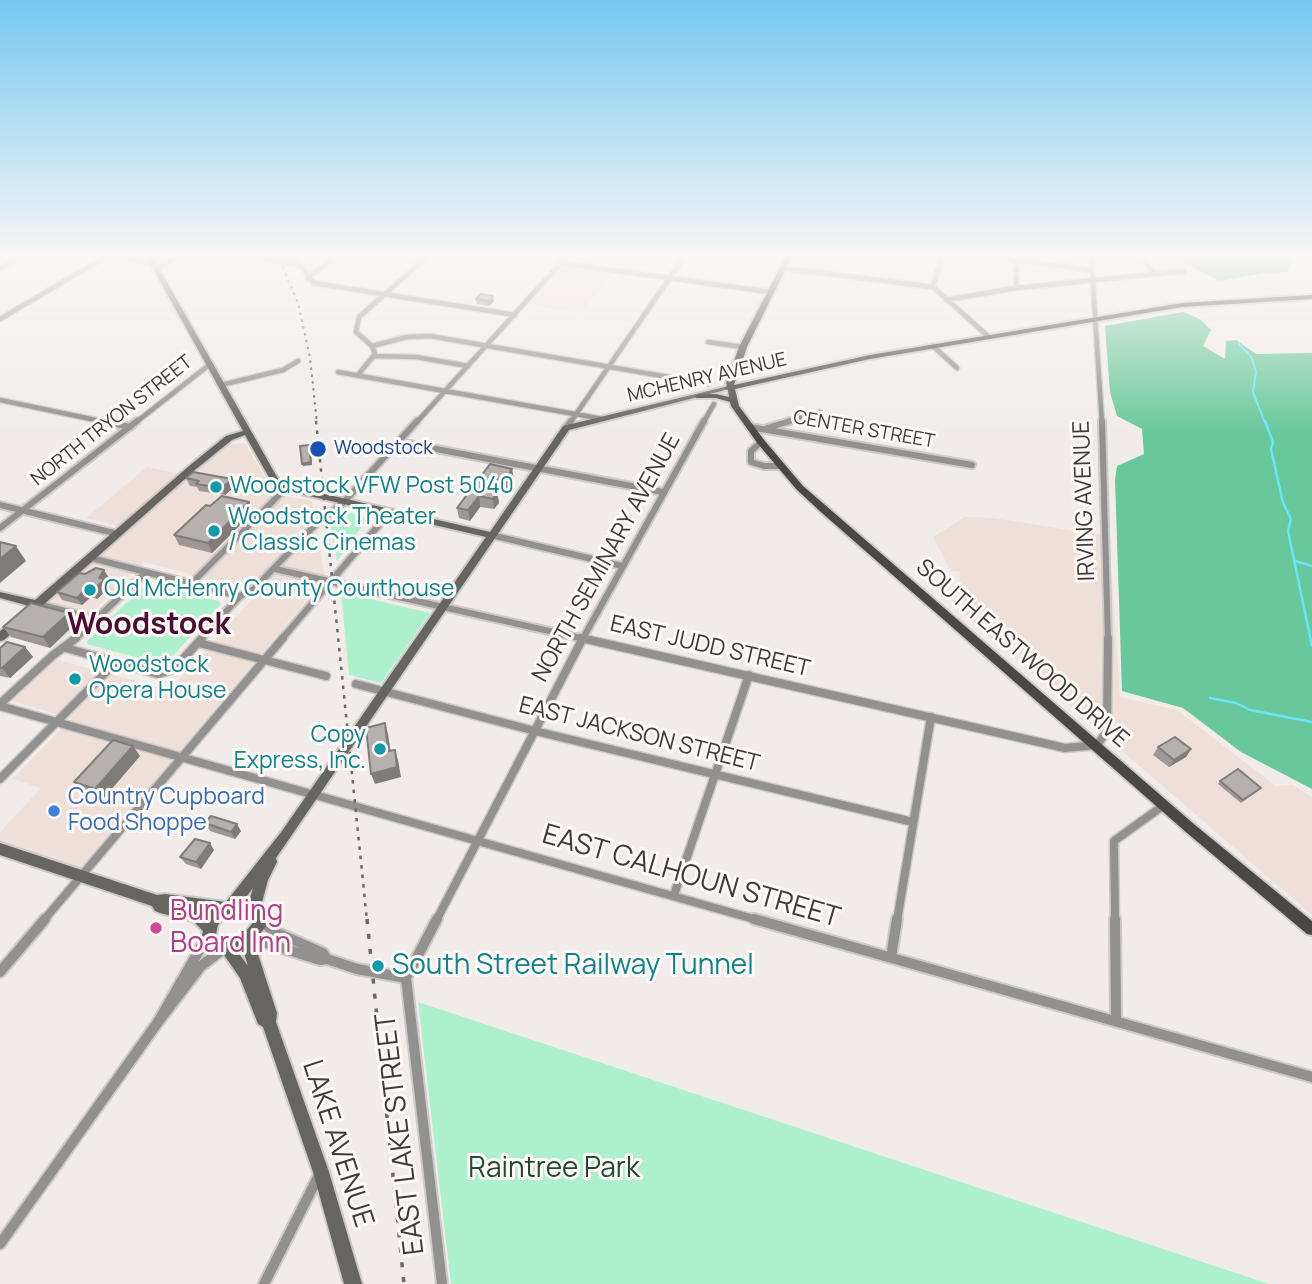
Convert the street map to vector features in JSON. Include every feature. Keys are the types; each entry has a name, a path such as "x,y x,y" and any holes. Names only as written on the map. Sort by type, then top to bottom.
{"main road":[{"path":"729,388 731,376 759,314"},
{"name":"MCHENRY AVENUE","path":"729,388 933,346 1128,314"},
{"path":"731,376 738,380 761,381"},
{"name":"SOUTH EASTWOOD DRIVE","path":"729,388 733,400 761,442 780,466 825,511 1164,805 1312,929"},
{"path":"699,396 733,400"}],"street":[{"path":"181,314 273,481 284,490 622,566"},
{"path":"362,314 356,323 356,332 372,346 374,356"},
{"path":"508,314 515,315"},
{"path":"249,940 257,914 262,879 286,835 645,314"},
{"path":"962,314 989,337"},
{"name":"IRVING AVENUE","path":"1096,314 1101,384 1108,699 1107,731 1097,745"},
{"path":"66,648 158,674 174,668 240,596 254,589 315,525 343,503 515,315"},
{"path":"372,346 393,339 420,336 709,384"},
{"path":"708,341 743,347"},
{"path":"933,346 957,368"},
{"path":"358,375 374,356 404,355 468,366"},
{"path":"220,384 283,370 298,361"},
{"name":"NORTH TRYON STREET","path":"0,528 209,365"},
{"path":"338,372 603,419"},
{"name":"MCHENRY AVENUE","path":"566,428 729,388"},
{"path":"0,400 130,427"},
{"name":"NORTH SEMINARY AVENUE","path":"406,978 622,566 714,404"},
{"path":"766,429 820,412"},
{"name":"CENTER STREET","path":"750,427 972,465"},
{"path":"0,637 229,438 247,432"},
{"path":"399,442 663,492"},
{"path":"761,442 751,451 751,462 764,467 780,466"},
{"path":"191,584 284,490"},
{"path":"0,505 118,534"},
{"path":"0,972 388,513"},
{"path":"91,558 240,596"},
{"name":"EAST JUDD STREET","path":"275,569 1065,748 1097,745"},
{"path":"0,705 52,656 66,648 145,573"},
{"path":"0,595 97,619"},
{"path":"199,643 326,676"},
{"path":"106,659 108,670"},
{"path":"0,779 108,670 125,664"},
{"path":"674,895 748,675"},
{"name":"EAST JACKSON STREET","path":"356,684 535,731 913,822"},
{"name":"EAST CALHOUN STREET","path":"0,705 1312,1077"},
{"path":"891,957 931,717"},
{"path":"1116,1020 1114,841 1164,805"},
{"path":"0,1244 158,1022 215,917 228,907 286,835"},
{"path":"0,849 157,901 228,907 244,904 275,932 323,953 327,959"},
{"path":"157,901 160,906 197,916 209,931 213,944 226,949"},
{"path":"158,1022 201,966 226,949 249,940 282,946 356,969 406,978"},
{"name":"LAKE AVENUE","path":"249,940 270,1013 269,1022 321,1172 354,1284"},
{"name":"LAKE AVENUE","path":"226,949 245,974 263,1019 269,1022"},
{"name":"EAST LAKE STREET","path":"406,978 442,1284"},
{"path":"264,1284 321,1172"}],"shaded area":[{"path":"245,443 274,494 312,501 325,578 80,870 0,841 0,832 41,788 12,779 71,719 11,700 54,659 162,688 176,683 259,592 144,562 54,648 9,637 130,529 86,518 147,467 190,476 227,444"},
{"path":"965,517 993,518 1109,536 1120,697 1177,710 1276,786 1293,785 1312,797 1312,915 970,620 958,600 960,572 951,571 933,537"}],"green space":[{"path":"1172,314 1188,314 1200,319 1211,330 1203,346 1225,359 1226,341 1236,340 1256,354 1312,353 1312,789 1241,752 1183,708 1122,691 1115,480 1117,466 1144,454 1142,429 1117,416 1110,392 1105,326"},
{"path":"345,511 368,518 337,561 330,522"},
{"path":"145,585 219,601 221,604 167,662 161,664 87,644"},
{"path":"341,592 430,613 381,683 349,675"},
{"name":"Raintree Park","path":"418,1002 1269,1284 451,1284"}],"building":[{"path":"309,445 311,462 302,464 300,446"},
{"path":"490,464 512,469 504,481 496,479 487,491 497,492 493,499 479,496 468,510 457,508"},
{"path":"193,472 232,479 222,488 196,484 199,481 186,478"},
{"path":"222,496 249,502 208,543 174,535 206,505 210,506"},
{"path":"0,542 16,546 0,559"},
{"path":"96,568 104,570 99,578 105,579 92,591 86,589 77,598 57,592 79,573 85,574"},
{"path":"31,603 69,613 43,637 3,627"},
{"path":"7,642 25,647 0,668 0,648"},
{"name":"Copy Express, Inc.","path":"385,723 388,751 395,750 397,767 371,774 366,728"},
{"path":"1175,737 1191,749 1174,760 1158,747"},
{"path":"113,740 133,746 95,789 74,782"},
{"path":"1238,769 1261,788 1243,800 1220,781"},
{"path":"211,816 237,824 231,832 205,823"},
{"path":"195,839 210,843 196,862 180,857"}],"waterway":[{"path":"1239,344 1252,358 1256,372 1253,392 1265,423"},
{"path":"1265,421 1273,442 1271,449 1283,503 1291,519 1288,531 1312,646"},
{"path":"1295,561 1312,566"},
{"path":"1210,698 1236,703 1250,710 1312,722"}],"railway":[{"path":"300,314 310,358 317,423"},
{"path":"316,421 367,921"},
{"path":"367,919 404,1284"}],"place":[{"name":"Woodstock","path":"318,449"},
{"name":"Woodstock VFW Post 5040","path":"216,487"},
{"name":"Woodstock Theater / Classic Cinemas","path":"214,531"},
{"name":"Old McHenry County Courthouse","path":"90,590"},
{"name":"Woodstock Opera House","path":"75,679"},
{"name":"Copy Express, Inc.","path":"380,749"},
{"name":"Country Cupboard Food Shoppe","path":"54,811"},
{"name":"Bundling Board Inn","path":"156,928"},
{"name":"South Street Railway Tunnel","path":"378,966"}],"district":[{"name":"Woodstock","path":"149,626"}]}
